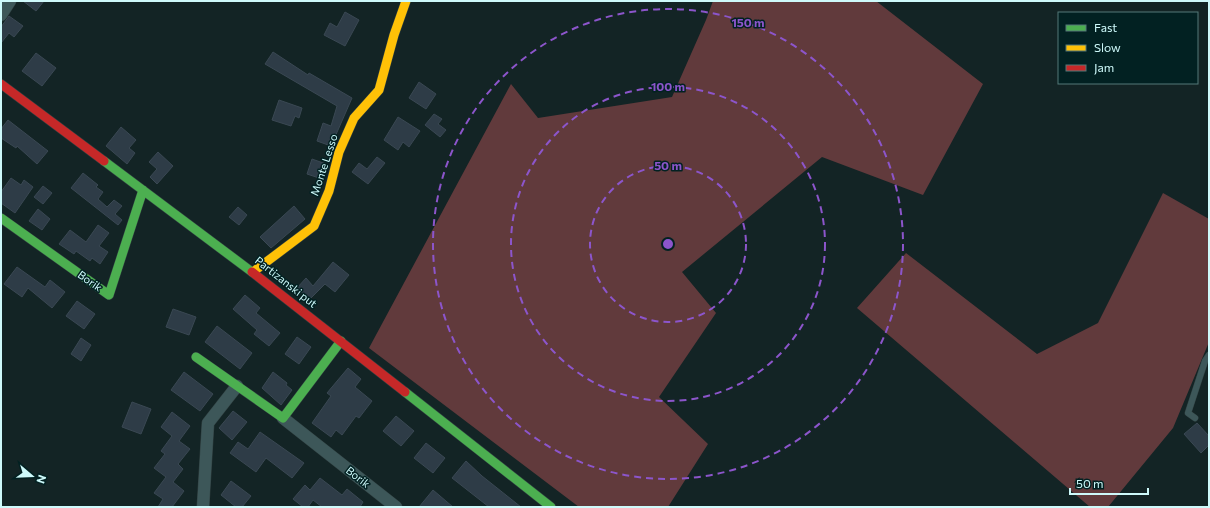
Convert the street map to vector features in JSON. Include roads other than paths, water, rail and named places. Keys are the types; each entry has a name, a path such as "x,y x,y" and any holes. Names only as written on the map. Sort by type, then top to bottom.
{"street":[{"path":"1,15 10,1"},
{"name":"Monte Lesso","path":"253,272 287,248 314,226 329,191 338,152 354,118 379,90 394,35 406,1"},
{"name":"Partizanski put","path":"1,84 253,272 551,507"},
{"name":"Borik","path":"1,218 109,295 143,190"},
{"path":"283,418 341,341"},
{"name":"Borik","path":"196,357 283,418 396,507"},
{"path":"203,507 208,423 237,386"}],"lane":[{"path":"1195,418 1188,413 1205,361 1209,355"}]}
